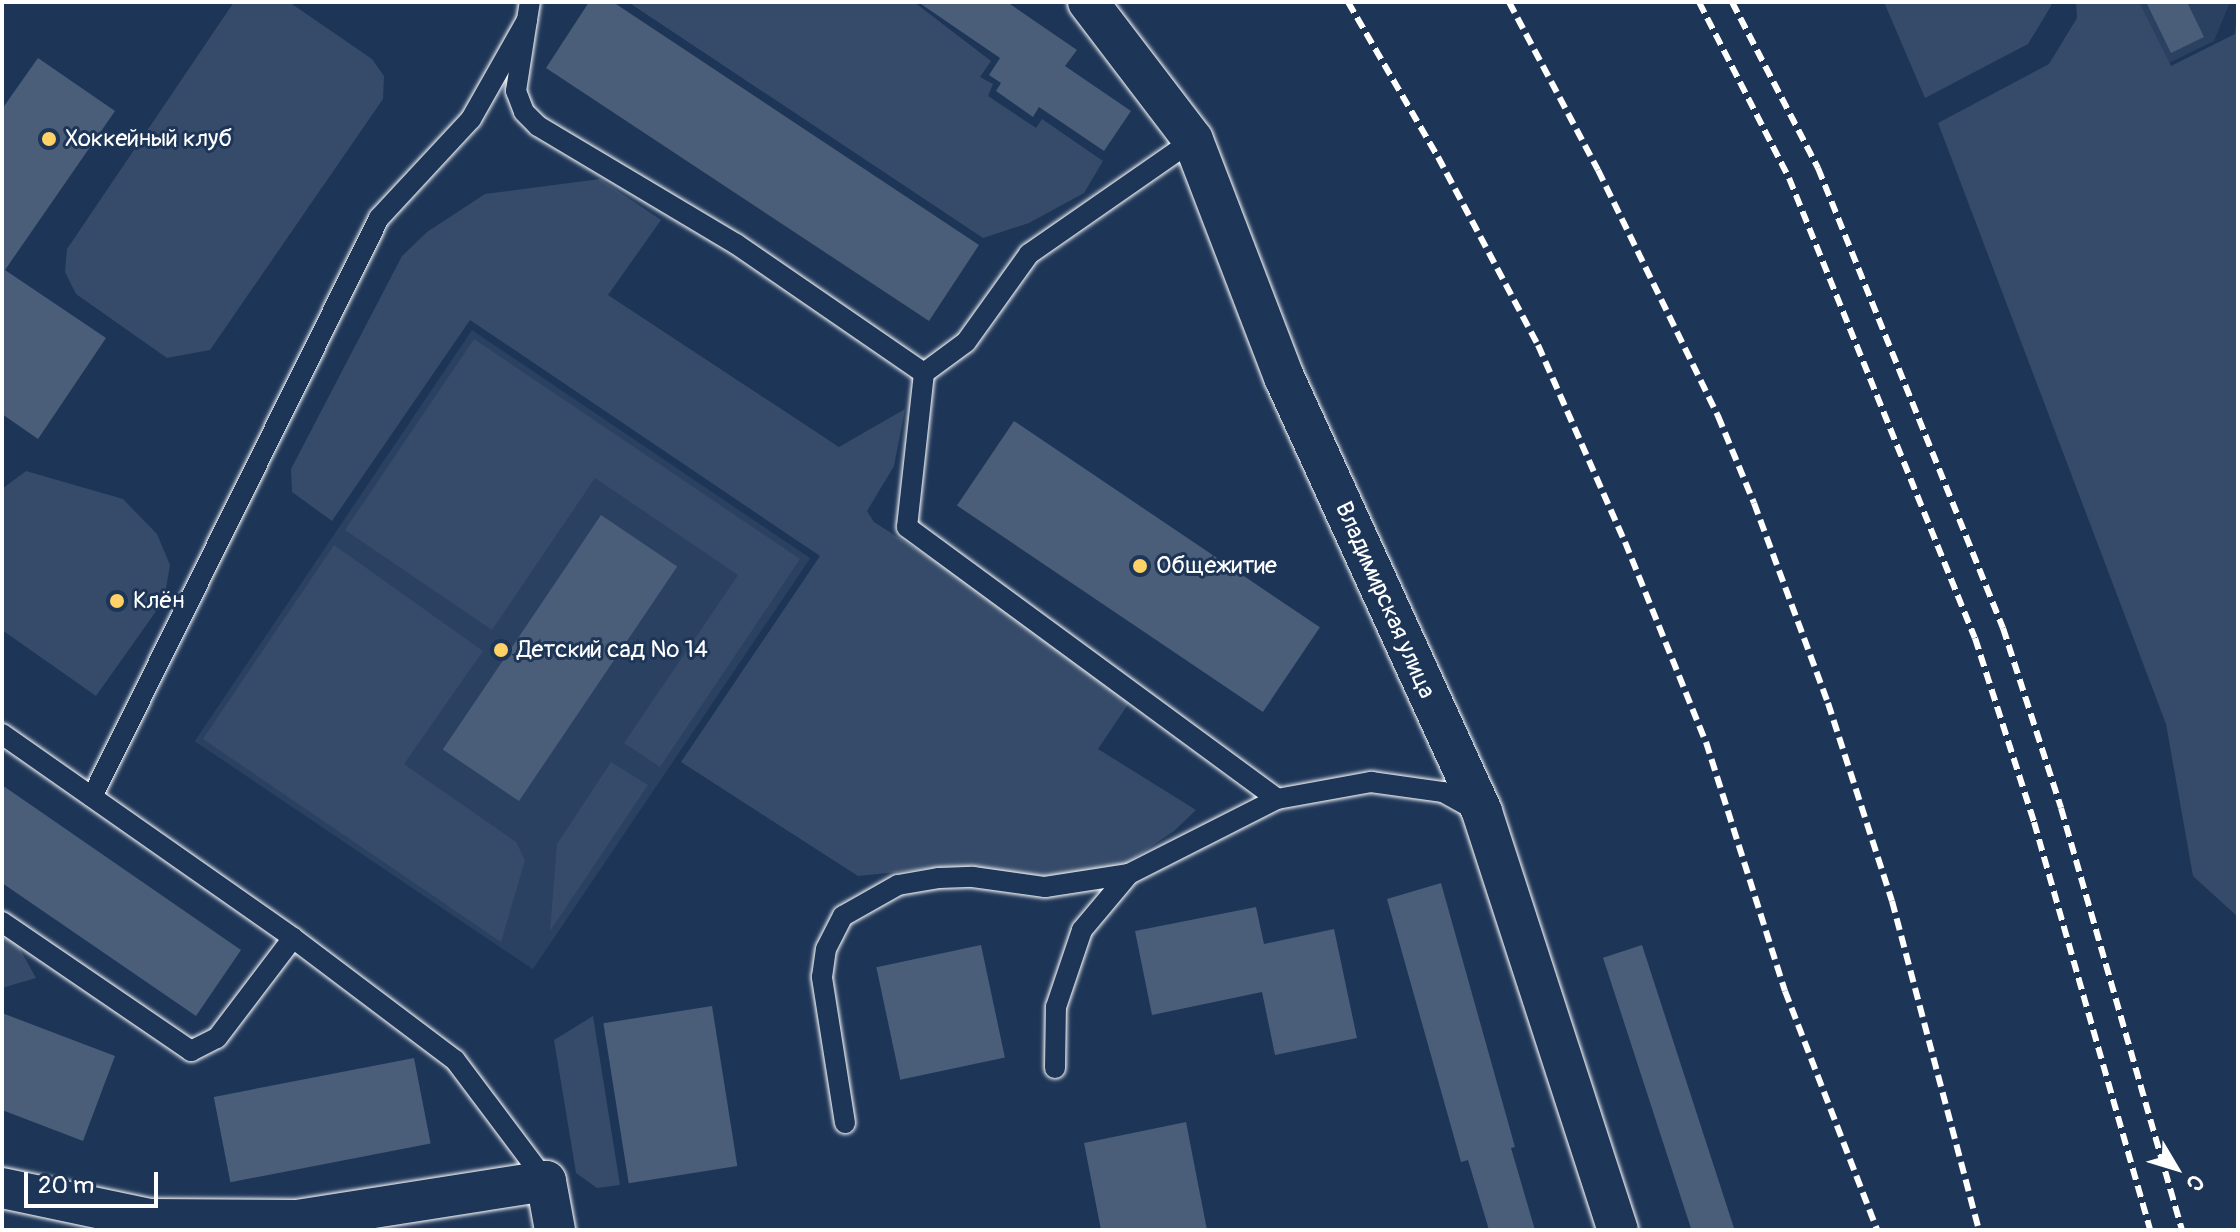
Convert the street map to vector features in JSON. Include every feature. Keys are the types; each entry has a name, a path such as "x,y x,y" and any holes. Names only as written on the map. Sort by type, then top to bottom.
{"street":[{"name":"Владимирская улица","path":"1088,2 1193,140 1284,377 1482,812 1618,1230"},
{"path":"2,1188 149,1219 297,1220 546,1181 555,1230"}],"lane":[{"path":"528,11 516,91 524,112 538,126 736,244 924,373"},
{"path":"92,797 379,218 471,119 528,11"},
{"path":"1193,140 1029,254 966,342 924,373 907,527 1277,799"},
{"path":"2,734 293,938 455,1060 546,1181"},
{"path":"845,1123 822,977 826,949 843,916 898,885 939,878 973,877 1045,887 1129,874 1277,799 1371,782 1443,792 1482,812"},
{"path":"1055,1068 1056,1007 1082,930 1129,874"},
{"path":"2,922 191,1051 217,1038 293,938"}],"shaded area":[{"path":"234,2 289,2 372,59 384,76 383,99 210,350 167,358 76,294 65,272 67,249"},
{"path":"628,2 914,2 991,61 980,77 993,84 988,96 1036,128 1042,119 1103,161 1084,193 1029,223 983,238"},
{"path":"1884,2 2051,2 2051,6 2028,44 1925,98"},
{"path":"2076,2 2139,2 2171,66 2235,34 2238,2 2238,917 2193,876 2166,724 1938,123 2049,64 2077,18"},
{"path":"2131,2 2230,2 2214,41 2165,65"},
{"path":"600,179 661,220 608,295 839,447 905,409 894,466 867,511 874,522 1137,691 1098,749 1196,810 1174,831 1125,864 1081,874 1044,877 935,868 858,876 681,762 820,556 470,320 332,521 292,492 291,469 402,256 427,232 485,194"},
{"name":"Детский сад № 14","path":"472,330 810,558 533,969 195,741"},
{"path":"474,339 800,559 660,767 624,743 738,575 595,478 492,630 345,530"},
{"path":"26,471 123,499 157,534 170,565 164,600 96,696 2,630 2,489"},
{"path":"334,545 483,651 404,764 516,842 525,860 501,942 203,739"},
{"path":"611,762 648,785 550,931 557,844"},
{"path":"2,928 10,931 36,978 2,988"},
{"path":"593,1016 620,1185 597,1188 576,1173 554,1040"}],"building":[{"path":"589,2 613,2 979,245 929,321 546,68"},
{"path":"918,2 1007,2 1077,50 1065,66 1131,111 1104,151 1039,107 1033,117 996,91 1001,83 989,75 1000,58"},
{"path":"2146,2 2187,2 2204,37 2171,53"},
{"path":"38,58 115,111 5,270 106,338 38,439 2,414 2,109"},
{"name":"Общежитие","path":"1014,421 1320,627 1263,712 957,506"},
{"path":"601,515 677,566 519,801 443,750"},
{"path":"2,785 241,950 196,1016 2,883"},
{"path":"1441,883 1535,1230 1489,1230 1468,1160 1461,1162 1387,899"},
{"path":"1256,907 1264,944 1334,929 1357,1038 1275,1055 1262,992 1152,1015 1135,931"},
{"path":"981,945 1005,1057 900,1080 876,967"},
{"path":"1642,945 1734,1229 1691,1230 1603,958"},
{"path":"712,1006 737,1166 629,1183 603,1023"},
{"path":"2,1013 115,1056 83,1141 2,1110"},
{"path":"414,1058 431,1143 230,1182 214,1097"},
{"path":"1186,1122 1207,1230 1101,1230 1084,1143"}],"railway":[{"path":"1348,2 1438,157 1538,345 1625,542 1706,742 1785,991 1877,1230"},
{"path":"1509,2 1598,170 1718,416 1754,503 1828,703 1892,901 1979,1230"},
{"path":"1699,2 1789,178 1975,638 2034,822 2150,1230"},
{"path":"1732,2 1818,168 2003,628 2061,808 2182,1230"}],"place":[{"name":"Хоккейный клуб","path":"49,139"},
{"name":"Общежитие","path":"1140,566"},
{"name":"Клён","path":"117,601"},
{"name":"Детский сад № 14","path":"501,650"}]}
